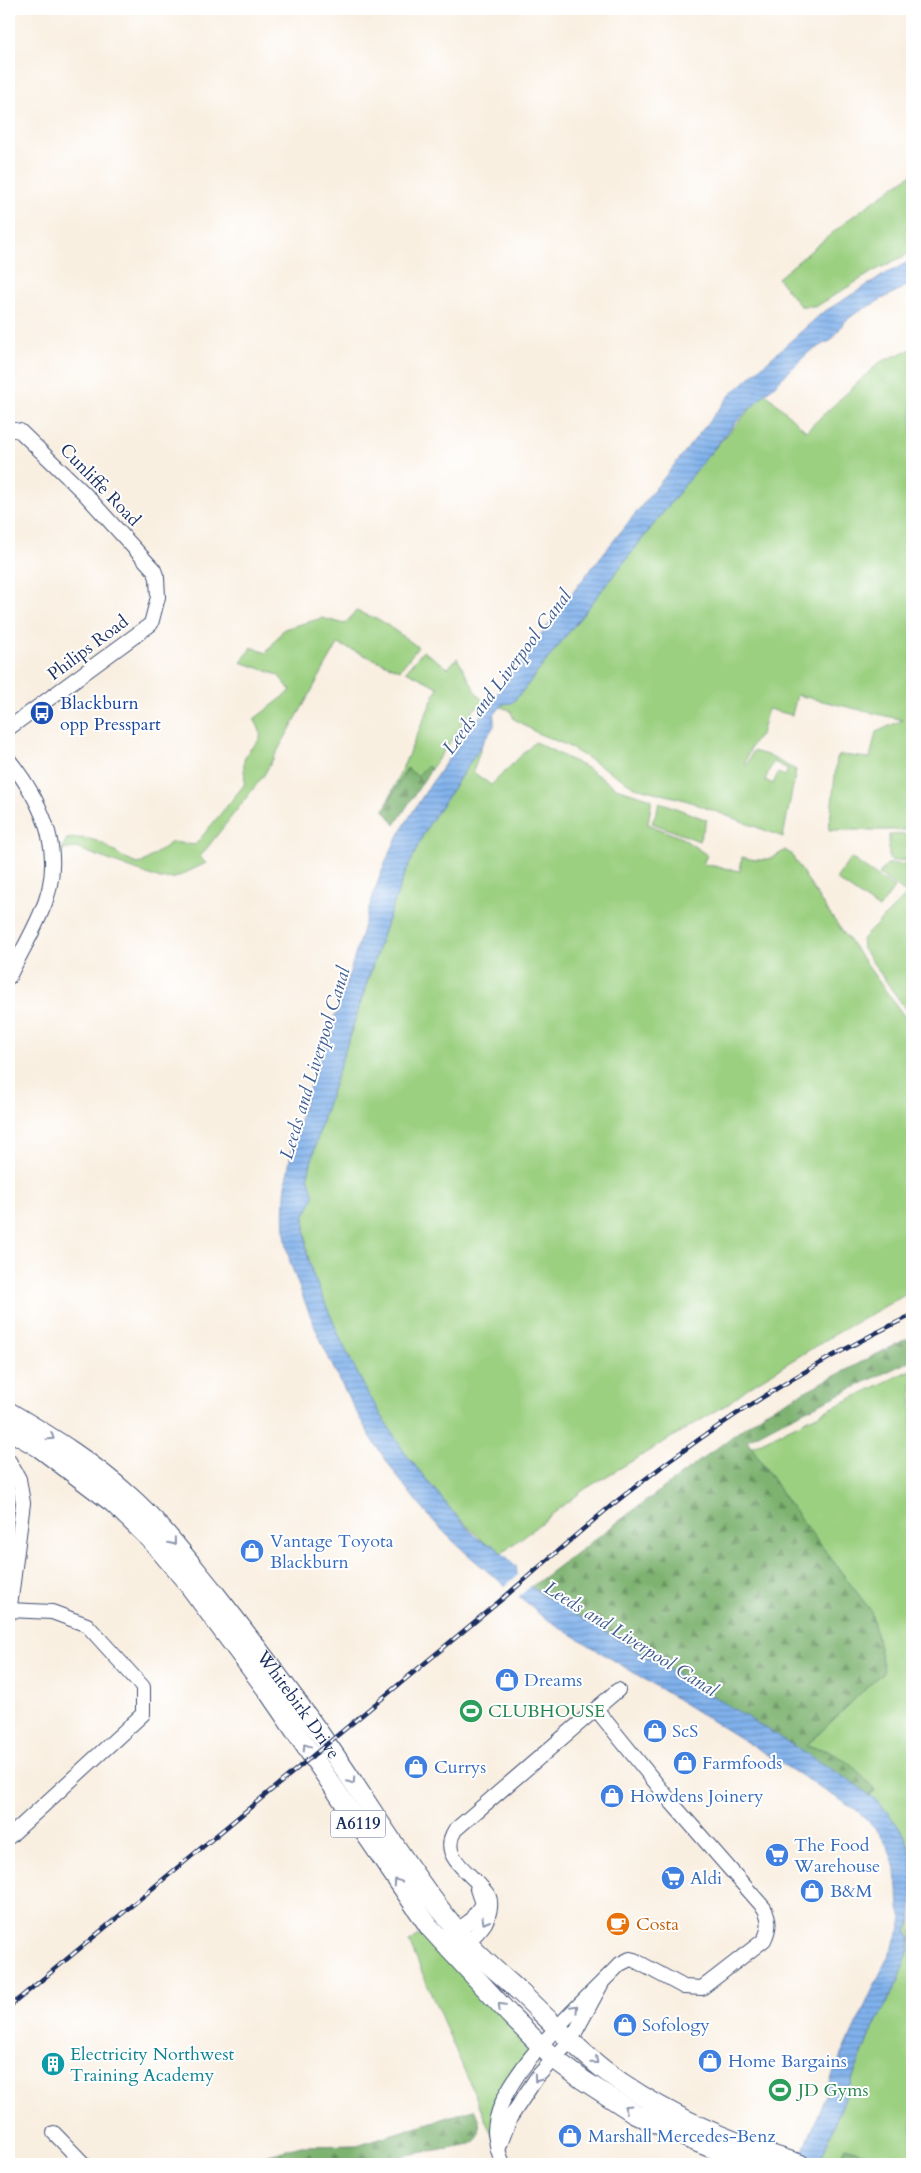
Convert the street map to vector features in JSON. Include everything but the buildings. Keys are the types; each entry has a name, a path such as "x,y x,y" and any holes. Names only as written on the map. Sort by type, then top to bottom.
{"highway":[{"name":"Whitebirk Drive","path":"9,1412 54,1438 95,1468 129,1496 169,1536 242,1628 341,1764 402,1857 462,1936 564,2034 604,2070 647,2098 732,2141 800,2164"},
{"name":"Whitebirk Drive","path":"9,1430 40,1448 113,1503 151,1540 185,1580 267,1690 404,1892 441,1941 547,2052 583,2080 634,2113 689,2139 751,2164"}],"street":[{"name":"Cunliffe Road","path":"9,429 20,431 84,493 148,563 157,578"},
{"name":"Philips Road","path":"9,728 151,624 158,597 157,578"},
{"path":"9,760 42,810 50,837 53,857 46,902 9,977"},
{"path":"9,1460 19,1479 23,1503 9,1614"},
{"path":"9,1610 52,1612 87,1626 143,1687 143,1714 9,1837"},
{"path":"454,1956 470,1921 482,1904 474,1881 452,1854 450,1838 455,1830 618,1690"},
{"path":"503,2164 498,2150 510,2118 537,2077 547,2052 564,2034 591,1991 603,1982 620,1964 630,1959 645,1965 684,1987 702,1988 764,1940 769,1929 769,1916 764,1908 672,1803 596,1709"},
{"path":"441,1941 462,1936"},
{"path":"54,2133 84,2164"}],"green space":[{"path":"912,174 912,252 874,271 817,306 800,306 778,278 853,216"},
{"path":"912,349 912,830 829,830 837,758 840,755 870,758 876,732 903,720 797,695 792,715 768,709 761,734 752,745 744,764 746,766 753,751 767,755 796,770 783,837 685,800 635,787 566,745 537,733 514,719 510,710 500,707 521,693 706,458 765,393 806,431 880,362","holes":["773,762 788,769 785,776 778,773 773,784 765,780"]},
{"path":"356,611 380,620 418,647 400,670 338,644 264,775 200,857 206,863 175,878 160,879 76,848 61,850 67,839 90,839 105,845 137,864 142,863 172,842 195,845 244,785 244,761 250,749 260,739 259,728 254,719 291,691 278,675 241,662 252,647 266,653 284,629 322,618 345,624"},
{"path":"423,651 448,668 457,658 477,694 485,703 474,709 431,769 427,767 417,776 407,769 384,810 438,687 406,671"},
{"path":"535,742 587,768 616,788 652,799 648,824 682,838 707,855 703,864 740,871 742,857 754,860 765,859 785,850 791,854 824,906 912,1027 912,1291 832,1336 749,1387 726,1405 585,1489 502,1553 493,1545 485,1543 452,1511 404,1452 367,1392 345,1349 312,1273 307,1252 304,1217 310,1206 308,1175 321,1124 391,910 414,850 482,744 473,772 491,785"},
{"path":"427,766 431,769 395,825 384,810 407,768 417,776"},
{"path":"660,802 707,820 699,841 652,823"},
{"path":"912,834 912,1018 863,949 862,939 907,894 879,874 887,864 906,864 906,860 892,861 889,859 889,835"},
{"path":"851,858 894,888 879,909 836,879"},
{"path":"912,1336 912,1360 747,1440 787,1501 871,1611 884,1671 806,1746 828,1750 851,1764 875,1790 870,1795 672,1671 570,1611 555,1598 549,1599 531,1587 765,1412"},
{"path":"912,1369 912,1857 896,1823 870,1795 875,1791 828,1750 806,1746 884,1671 871,1611 787,1501 751,1447"},
{"path":"912,1919 912,2164 902,2164 845,2147 838,2164 820,2161 870,2034 899,1980 909,1949 910,1938 907,1931"},
{"path":"430,1928 541,2046 502,2102 496,2144 409,1942"},
{"path":"474,2109 480,2128 478,2136 471,2144 407,2155 381,2164 237,2164 301,2146 357,2145"},
{"path":"845,2147 902,2164 838,2164"}],"water":[{"path":"912,260 912,283 856,313 844,322 832,340 809,352 738,420 521,693 512,703 503,704 494,715 494,726 426,829 403,878 383,933 321,1124 308,1175 314,1197 304,1217 307,1252 312,1273 345,1349 367,1392 404,1452 452,1511 476,1537 485,1543 493,1545 516,1566 517,1574 531,1587 549,1599 556,1598 561,1600 562,1605 570,1611 672,1671 857,1785 883,1807 904,1834 912,1857 912,1919 907,1931 910,1938 909,1949 899,1980 870,2034 819,2164 799,2164 833,2074 900,1931 903,1919 899,1908 894,1864 886,1844 873,1826 855,1809 537,1613 535,1609 474,1560 440,1528 391,1468 370,1436 334,1368 303,1298 290,1262 285,1227 285,1191 300,1118 348,978 374,892 395,842 424,794 479,717 491,707 500,688 587,574 731,394 822,313"}],"pier":[{"path":"520,1573 532,1585 517,1598 504,1587"}],"railway":[{"path":"9,2007 495,1605 599,1516 667,1462 700,1438 804,1372 912,1315"}],"place":[{"name":"Blackburn opp Presspart","path":"42,713"},
{"name":"Vantage Toyota Blackburn","path":"252,1551"},
{"name":"Dreams","path":"507,1680"},
{"name":"CLUBHOUSE","path":"471,1711"},
{"name":"ScS","path":"655,1731"},
{"name":"Farmfoods","path":"685,1763"},
{"name":"Currys","path":"416,1767"},
{"name":"Howdens Joinery","path":"612,1796"},
{"name":"The Food Warehouse","path":"777,1855"},
{"name":"Aldi","path":"673,1878"},
{"name":"B&M","path":"812,1891"},
{"name":"Costa","path":"618,1924"},
{"name":"Sofology","path":"625,2025"},
{"name":"Home Bargains","path":"710,2061"},
{"name":"Electricity Northwest Training Academy","path":"53,2064"},
{"name":"JD Gyms","path":"780,2090"},
{"name":"Marshall Mercedes-Benz","path":"570,2136"}],"water label":[{"name":"Leeds and Liverpool Canal","path":"507,672"},
{"name":"Leeds and Liverpool Canal","path":"315,1063"},
{"name":"Leeds and Liverpool Canal","path":"631,1639"}]}
